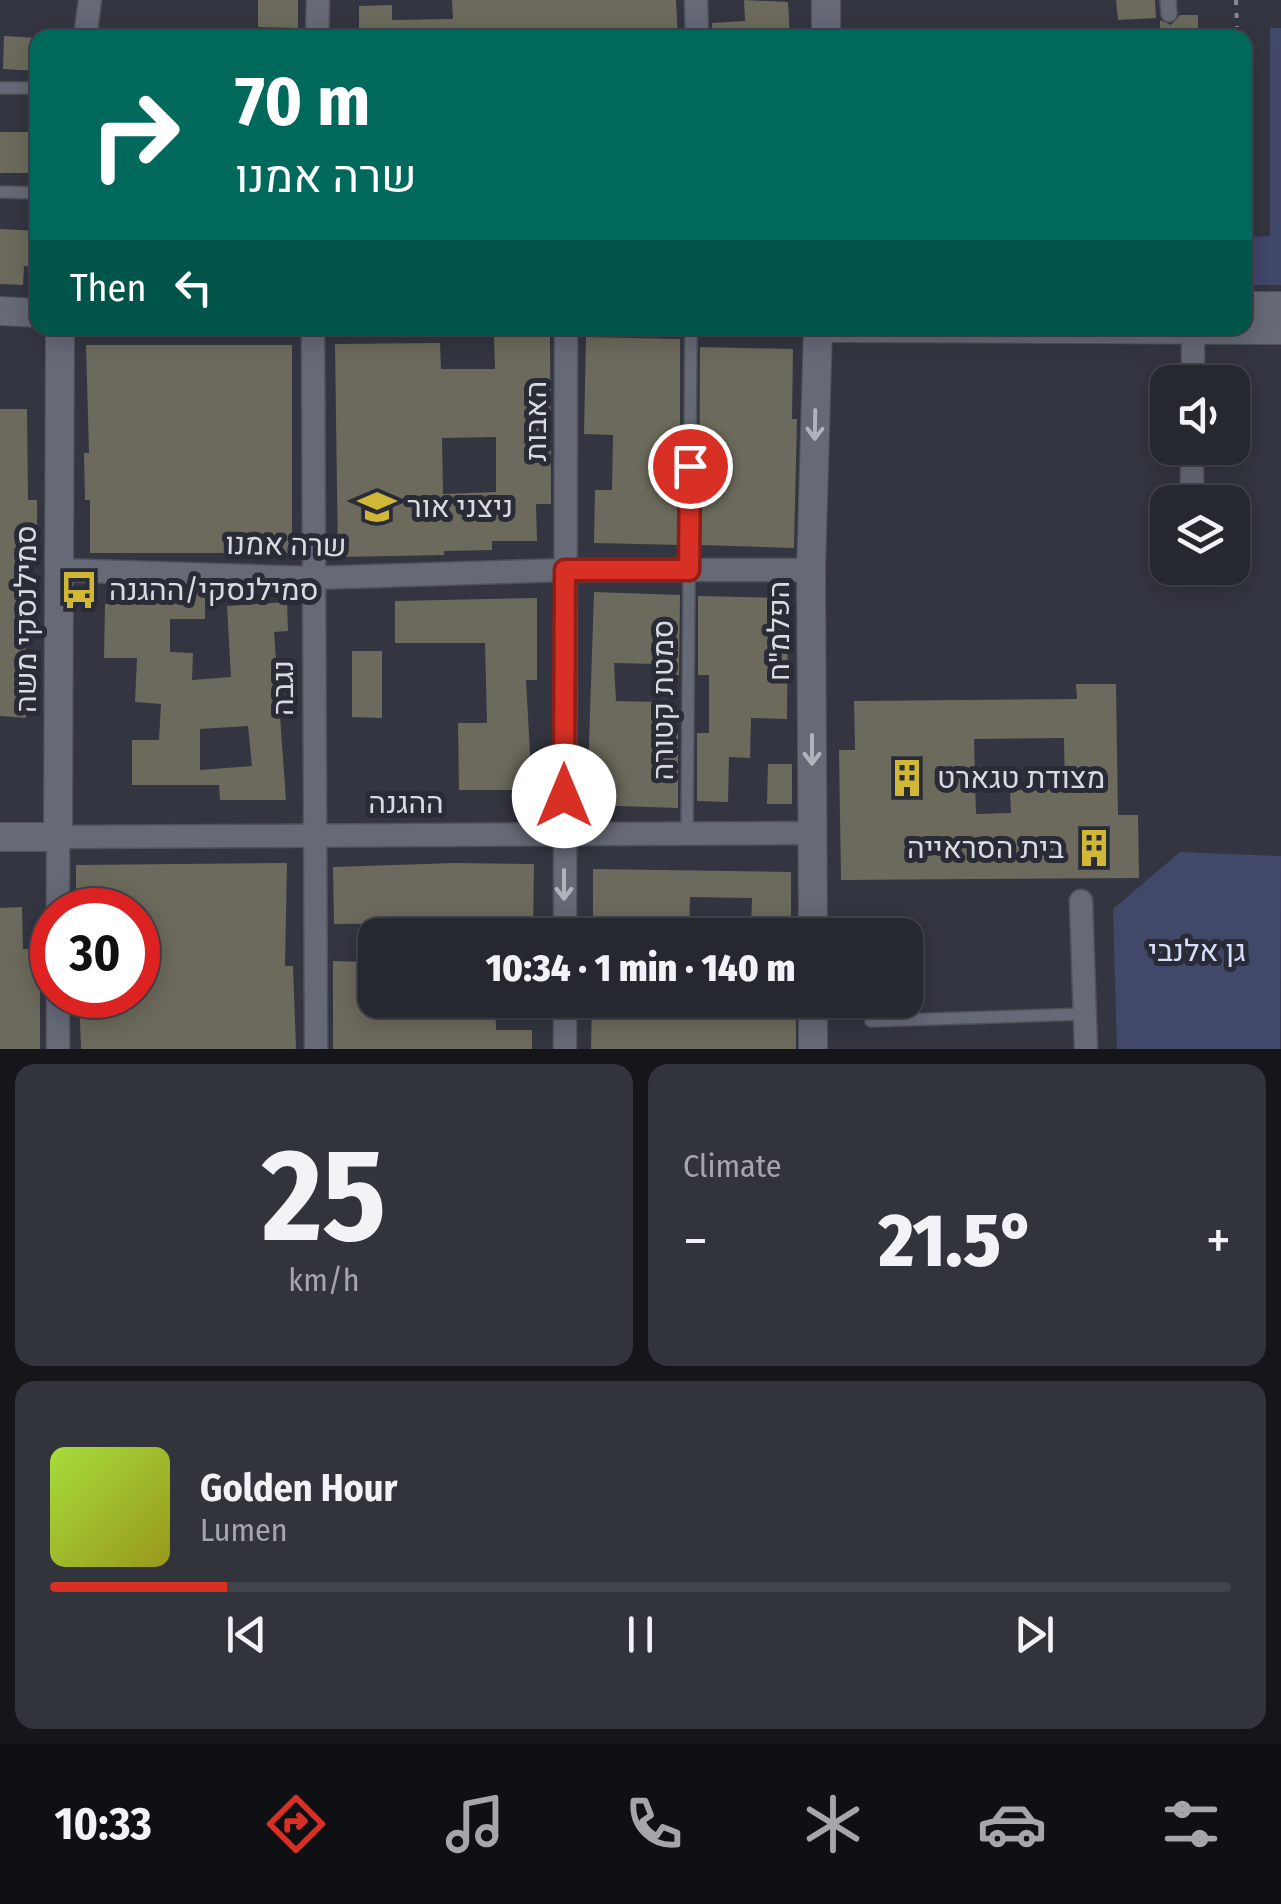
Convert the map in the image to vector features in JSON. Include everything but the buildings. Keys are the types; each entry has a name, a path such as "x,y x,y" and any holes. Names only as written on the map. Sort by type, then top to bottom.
{"street":[{"path":"87,30 90,0"},
{"path":"317,30 318,0"},
{"path":"696,0 697,30"},
{"path":"826,0 826,30"},
{"path":"1252,306 1281,306"},
{"path":"0,310 30,313"},
{"path":"1252,330 1281,330"},
{"name":"סמילנסקי משה","path":"58,888 60,335"},
{"name":"נגבה","path":"313,335 316,1049"},
{"name":"האבות","path":"564,918 566,335"},
{"name":"הפלמ\"ח","path":"813,918 812,570 818,335"},
{"path":"1193,365 1194,335"},
{"name":"שרה אמנו","path":"59,570 312,578 565,570 812,570"},
{"name":"ההגנה","path":"0,837 812,833"},
{"path":"1082,901 1086,1049"},
{"path":"58,1018 58,1049"},
{"path":"565,1018 565,1049"},
{"path":"813,1018 814,1049"}],"lane":[{"path":"0,88 30,88"},
{"path":"0,192 30,193"},
{"name":"סמטת קטורה","path":"686,834 691,335"},
{"path":"871,1022 1085,1014"}],"path":[{"path":"1236,0 1237,26"}],"green space":[{"path":"1270,28 1281,28 1281,285 1252,285 1252,237 1270,236"},
{"name":"גן אלנבי","path":"1180,852 1281,856 1280,1049 1117,1049 1113,909"}],"place":[{"name":"ניצני אור","path":"377,507"},
{"name":"סמילנסקי/ההגנה","path":"79,590"},
{"name":"מצודת טגארט","path":"907,778"},
{"name":"בית הסראייה","path":"1094,848"}],"route":[{"path":"564,796 565,570 689,570 690,466"}]}
